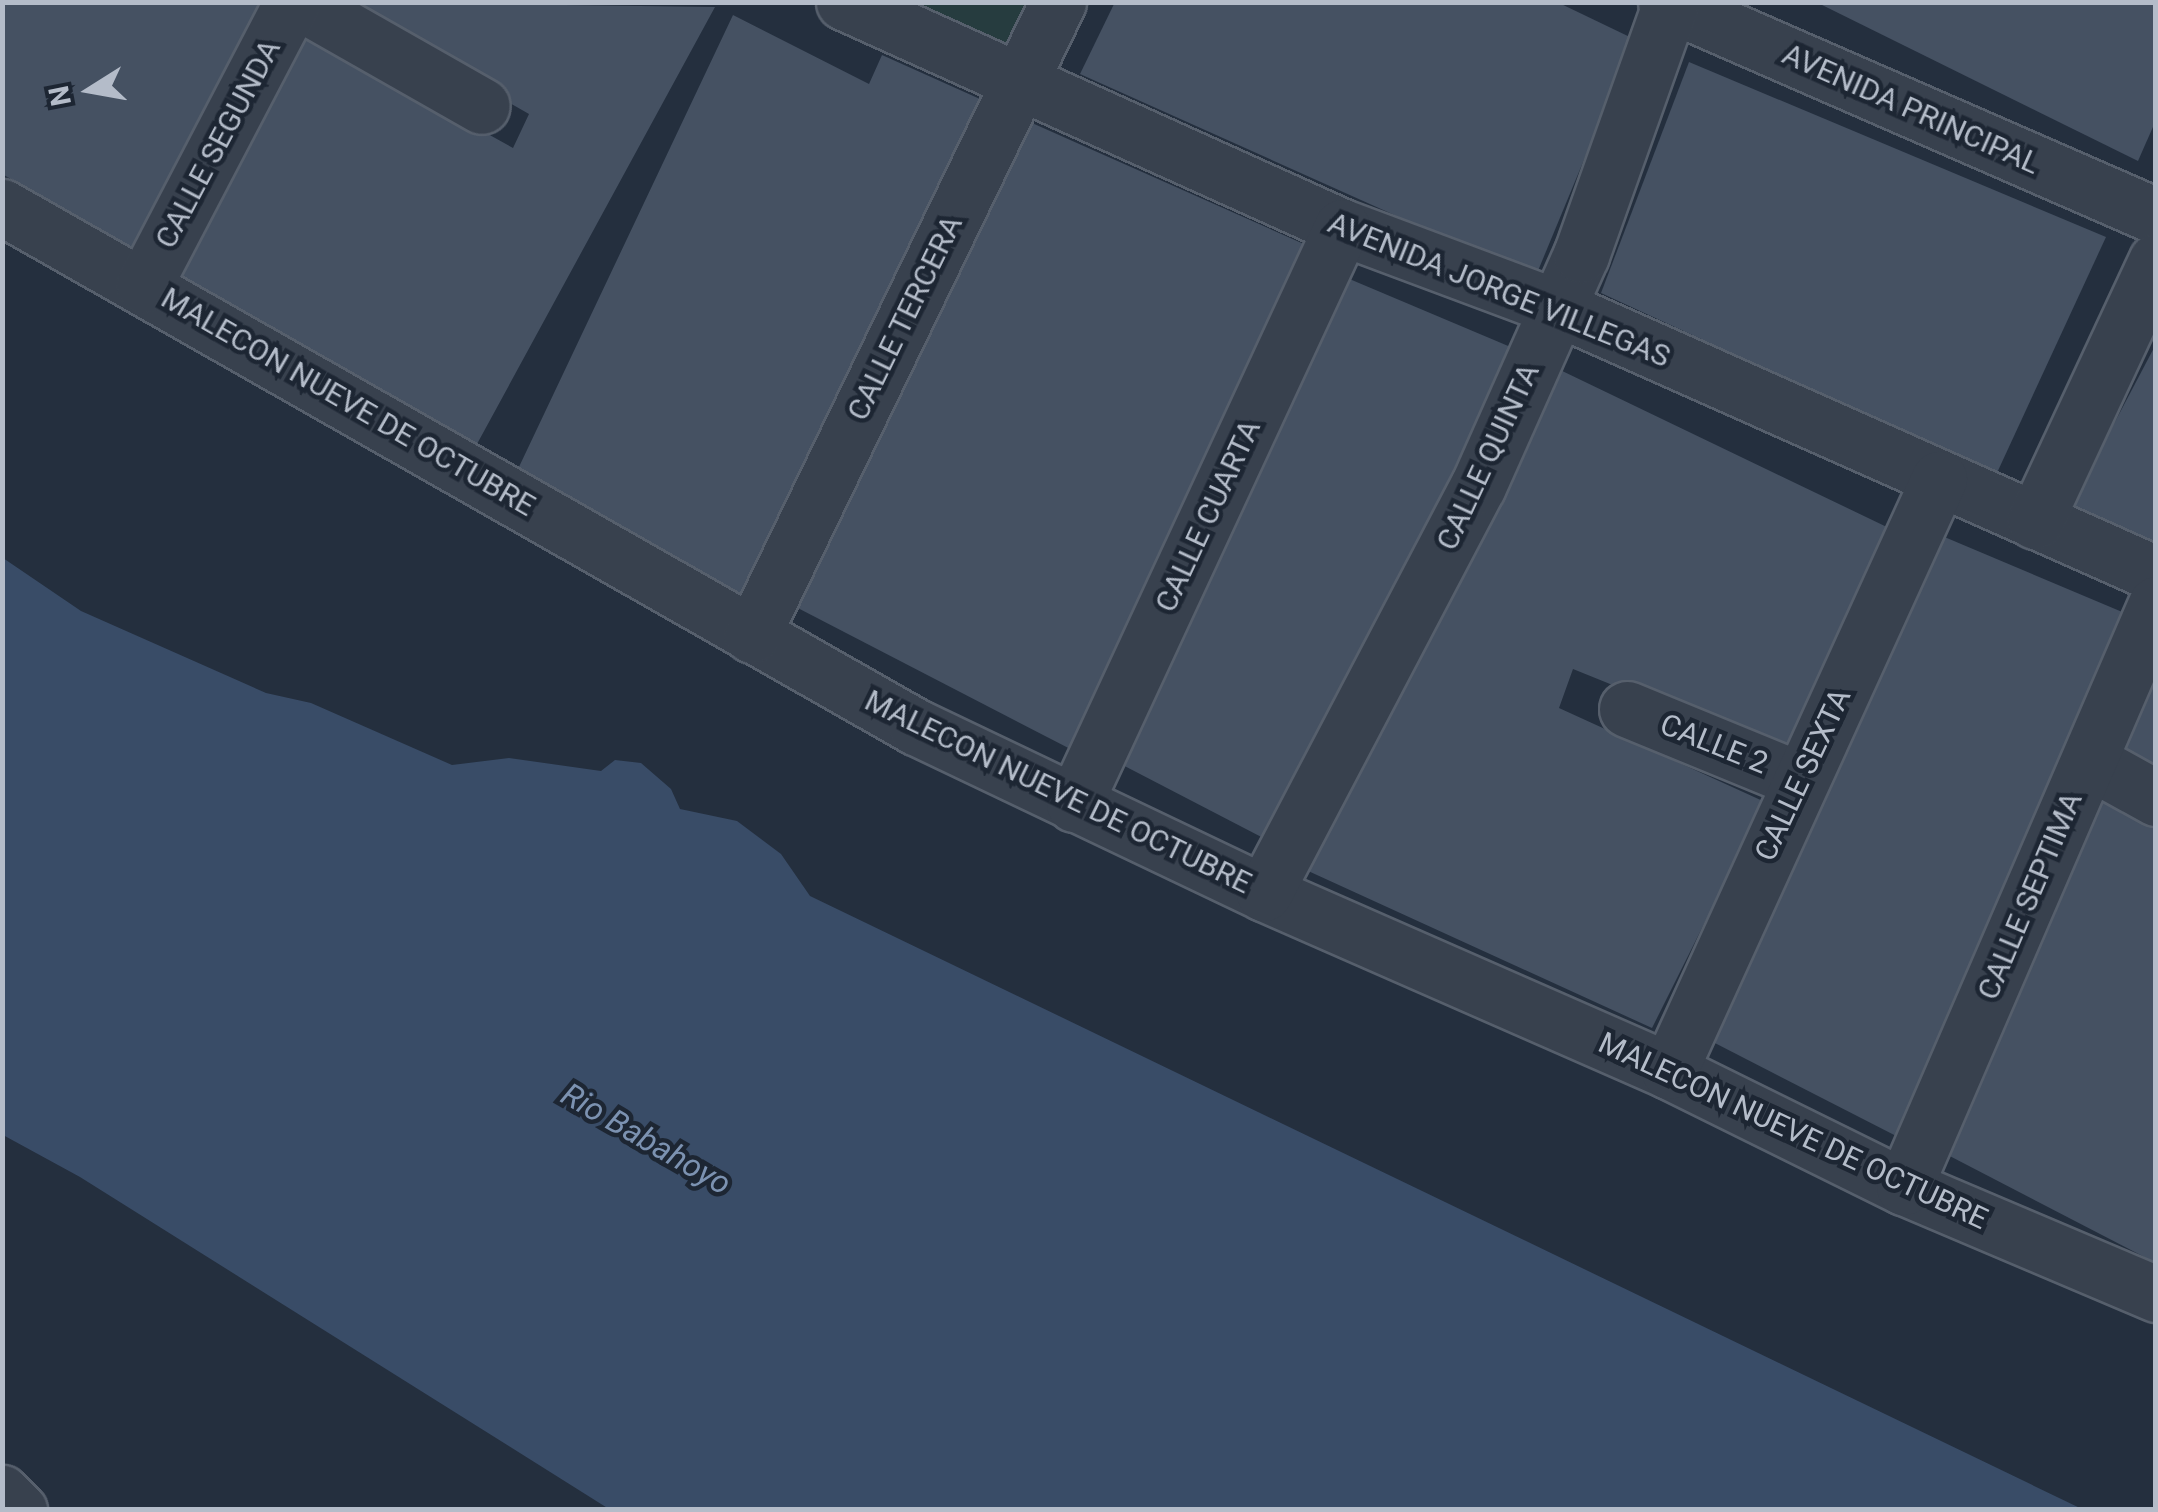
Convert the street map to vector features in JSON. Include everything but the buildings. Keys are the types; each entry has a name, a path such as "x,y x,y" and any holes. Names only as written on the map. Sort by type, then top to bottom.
{"street":[{"path":"296,2 482,106"},
{"name":"CALLE SEGUNDA","path":"144,285 296,2"},
{"name":"AVENIDA JORGE VILLEGAS","path":"844,2 1018,84 1342,227 1556,307 2156,574"},
{"name":"CALLE TERCERA","path":"752,634 1058,2"},
{"name":"AVENIDA PRINCIPAL","path":"1669,3 2156,216"},
{"name":"CALLE QUINTA","path":"1264,893 1478,486 1556,307 1669,3"},
{"name":"MALECON NUEVE DE OCTUBRE","path":"2,207 916,727 1264,893 1669,1071 1904,1187 2156,1294"},
{"name":"CALLE CUARTA","path":"1074,804 1342,227"},
{"path":"2035,521 2156,261"},
{"name":"CALLE SEXTA","path":"1669,1071 1939,479"},
{"name":"CALLE SEPTIMA","path":"1904,1187 2156,604"},
{"name":"CALLE 2","path":"1628,709 1800,780"},
{"path":"2089,761 2156,798"},
{"path":"2,1492 19,1510"}],"green space":[{"path":"892,3 1030,3 1006,55"}],"water":[{"name":"Rio Babahoyo","path":"3,558 81,611 266,693 311,703 452,765 509,758 601,771 615,760 641,763 671,789 680,809 737,821 781,854 810,896 2082,1509 609,1509 80,1177 3,1135"}]}
